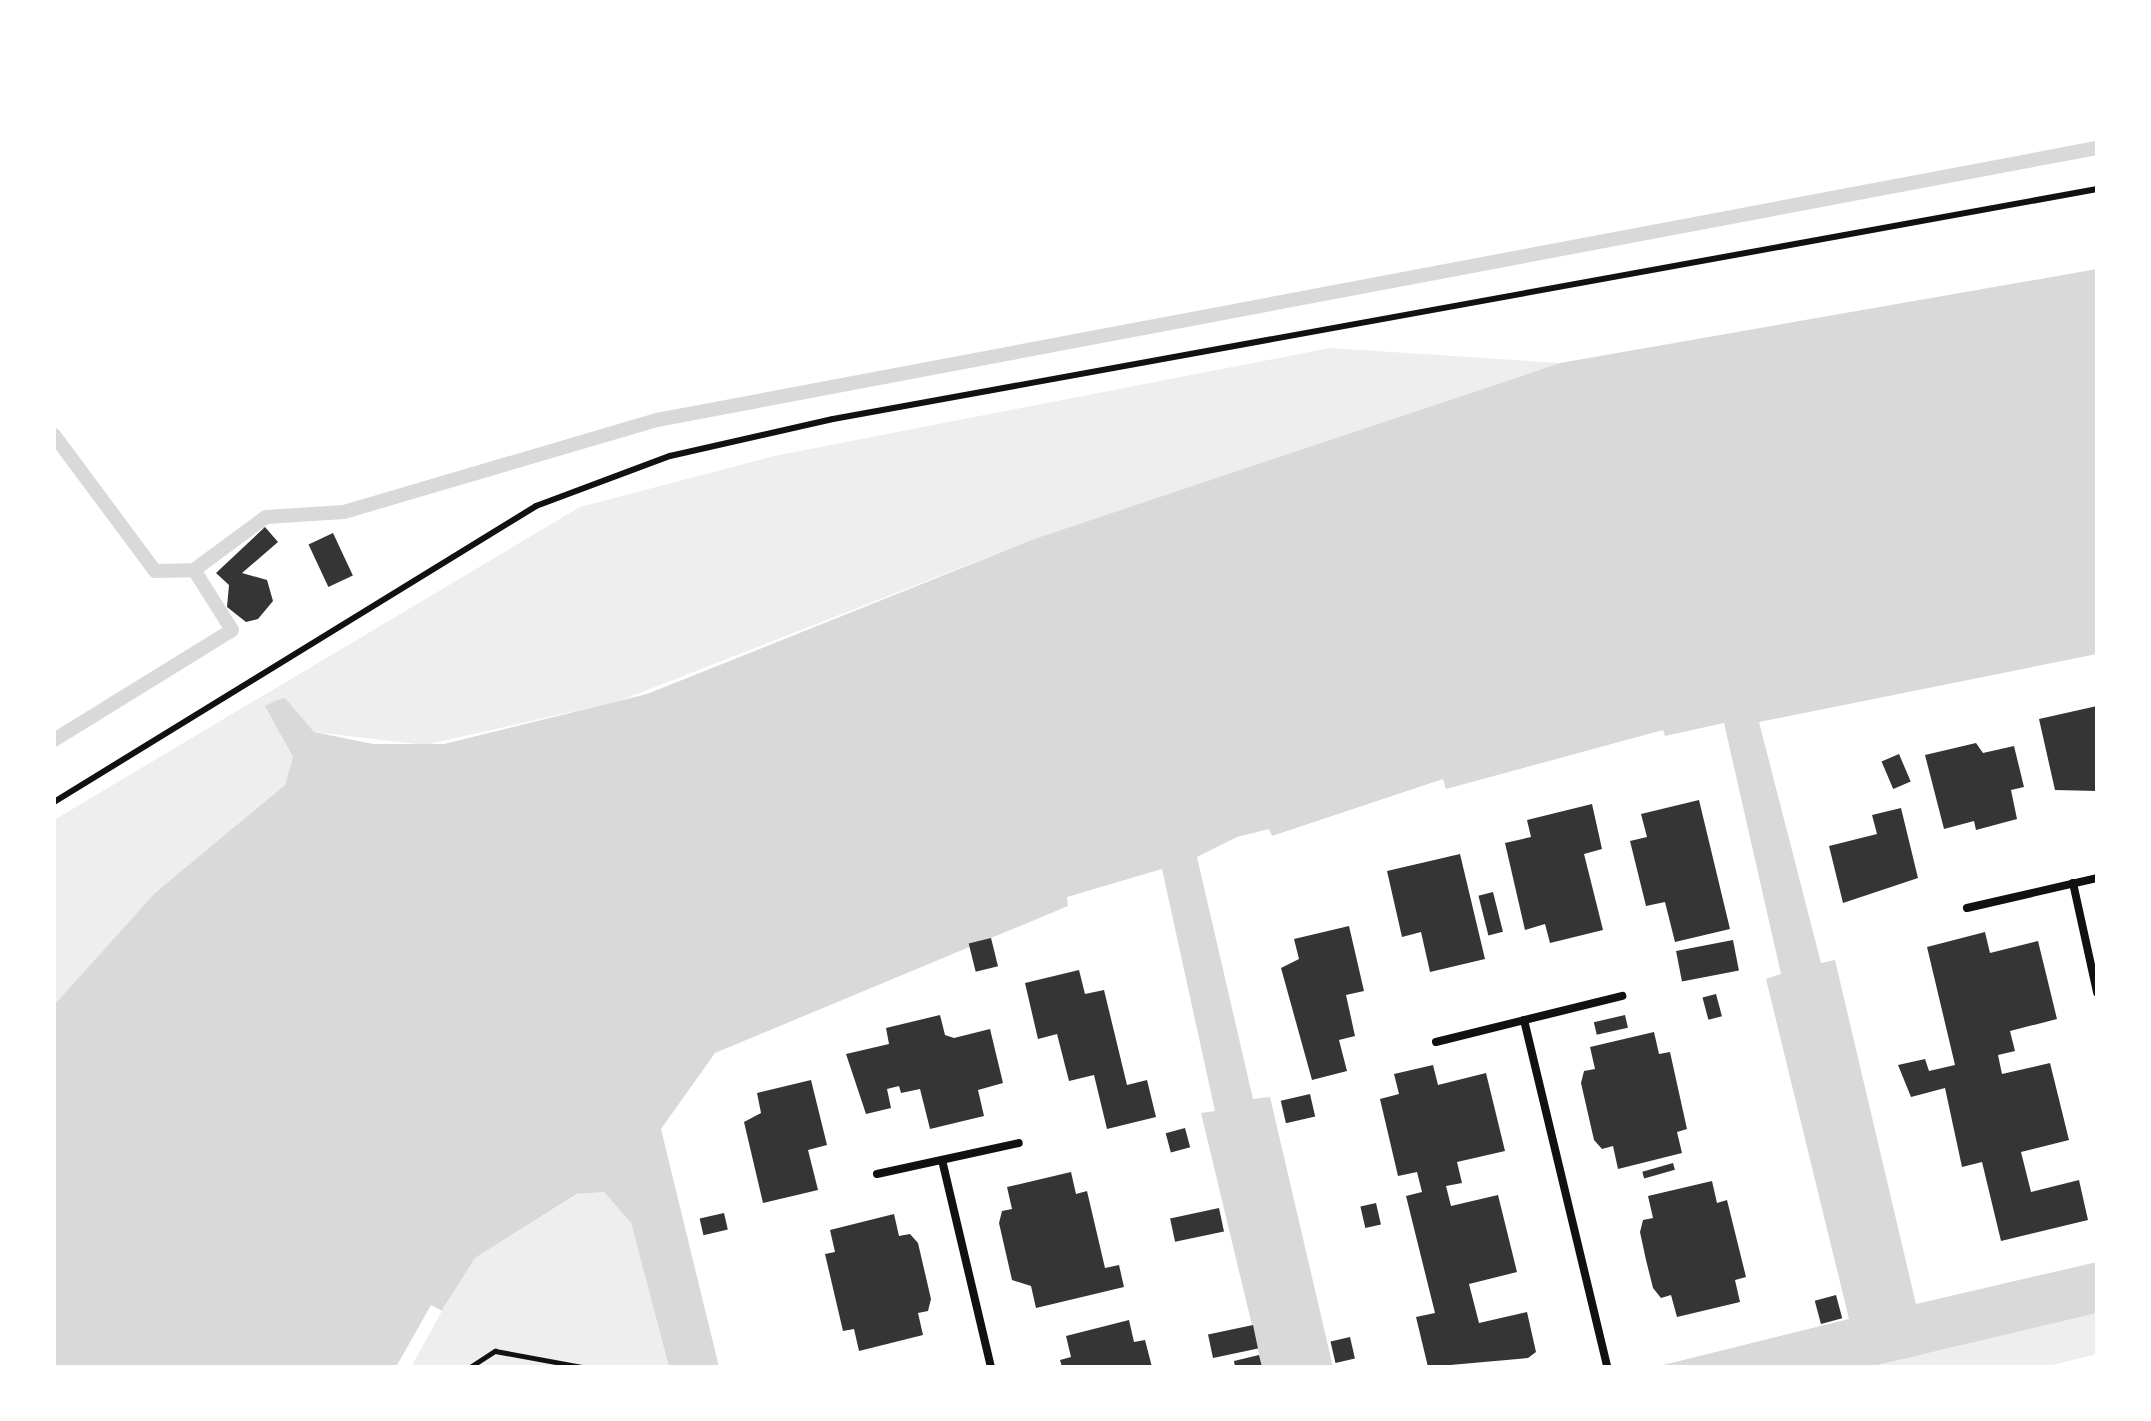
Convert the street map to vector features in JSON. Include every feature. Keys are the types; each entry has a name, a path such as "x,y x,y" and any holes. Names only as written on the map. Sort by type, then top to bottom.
{"street":[{"path":"1967,908 2097,878"},
{"path":"2073,883 2097,992"},
{"path":"1436,1042 1622,996"},
{"path":"1524,1020 1606,1364"},
{"path":"877,1174 1019,1143"},
{"path":"942,1160 991,1367"}],"lane":[{"path":"54,802 536,506 670,456 833,419 2097,189"}],"path":[{"path":"470,1367 495,1351 582,1367"}],"shaded area":[{"path":"2097,269 2097,654 1759,722 1821,963 1835,960 1916,1304 2097,1262 2097,1313 1869,1367 1655,1367 1849,1319 1766,979 1781,974 1724,723 1665,736 1663,730 1446,789 1443,779 1272,836 1269,829 1237,837 1197,857 1253,1099 1270,1097 1333,1367 1262,1367 1201,1113 1215,1111 1162,869 1067,897 1068,906 715,1053 661,1129 719,1367 669,1367 631,1223 604,1192 577,1194 475,1258 406,1367 54,1367 54,1005 155,893 285,785 293,757 265,706 285,698 314,732 373,744 444,744 647,694 1034,539 1560,363"},
{"path":"1330,348 1560,363 1034,539 619,701 425,745 314,732 285,699 275,701 266,706 293,757 285,785 155,893 54,1005 54,820 580,507 774,456"},
{"path":"604,1192 631,1223 669,1367 406,1367 475,1258 578,1194"},
{"path":"2097,1313 2097,1354 2044,1367 1869,1367"}],"pier":[{"path":"431,1305 442,1311 411,1367 396,1367"}],"building":[{"path":"265,527 278,542 242,573 267,580 273,601 258,619 246,622 227,607 229,585 216,573"},
{"path":"333,533 353,576 328,587 309,544"},
{"path":"2097,706 2097,791 2055,790 2039,719"},
{"path":"1976,743 1983,753 2014,746 2024,787 2011,790 2017,819 1976,830 1974,821 1944,829 1925,755"},
{"path":"1899,754 1911,782 1893,789 1882,761"},
{"path":"1699,800 1730,929 1675,942 1665,902 1646,906 1630,841 1647,837 1641,814"},
{"path":"1592,804 1602,849 1584,854 1603,930 1550,943 1545,924 1525,930 1505,843 1531,837 1527,820"},
{"path":"1901,808 1918,878 1843,903 1829,846 1877,834 1872,815"},
{"path":"1460,854 1485,959 1430,972 1421,932 1402,937 1387,871"},
{"path":"1493,892 1503,932 1488,935 1478,896"},
{"path":"1349,926 1364,991 1346,995 1355,1036 1339,1040 1347,1071 1312,1080 1281,968 1299,959 1294,939"},
{"path":"1985,932 1990,953 2038,941 2057,1019 2010,1031 2015,1051 1998,1055 2002,1074 2050,1063 2069,1140 2021,1152 2031,1192 2079,1180 2088,1220 2001,1241 1982,1162 1962,1167 1945,1088 1911,1097 1898,1065 1925,1059 1929,1071 1955,1065 1927,947"},
{"path":"991,938 998,966 976,972 969,944"},
{"path":"1733,940 1739,970 1682,981 1676,951"},
{"path":"1079,970 1085,994 1104,990 1127,1085 1147,1080 1156,1117 1107,1129 1094,1075 1069,1081 1057,1034 1038,1039 1025,983"},
{"path":"1716,994 1722,1016 1708,1020 1702,998"},
{"path":"940,1015 945,1035 954,1038 990,1029 1003,1083 978,1090 984,1116 930,1129 920,1089 901,1093 899,1086 887,1089 891,1108 866,1114 846,1054 889,1044 886,1028"},
{"path":"1625,1015 1628,1028 1597,1035 1594,1022"},
{"path":"1654,1032 1659,1054 1670,1052 1687,1129 1677,1132 1682,1153 1618,1169 1613,1146 1602,1149 1594,1140 1581,1083 1584,1071 1595,1069 1590,1047"},
{"path":"1433,1065 1438,1085 1486,1073 1505,1151 1457,1162 1462,1183 1446,1186 1451,1206 1498,1195 1517,1272 1469,1284 1479,1323 1527,1312 1536,1352 1528,1358 1428,1367 1416,1317 1435,1313 1406,1196 1422,1192 1417,1172 1398,1176 1380,1099 1399,1094 1394,1074"},
{"path":"811,1080 827,1145 808,1150 818,1190 763,1203 744,1122 761,1113 757,1093"},
{"path":"1310,1094 1315,1116 1286,1123 1281,1101"},
{"path":"1185,1128 1190,1147 1171,1152 1166,1133"},
{"path":"1673,1163 1675,1170 1644,1179 1642,1172"},
{"path":"1071,1172 1076,1194 1087,1191 1105,1268 1119,1265 1124,1287 1036,1308 1031,1286 1012,1280 999,1223 1002,1211 1012,1209 1007,1187"},
{"path":"1712,1181 1717,1203 1727,1200 1746,1277 1735,1280 1740,1302 1677,1317 1671,1295 1661,1298 1653,1288 1646,1260 1640,1232 1643,1220 1653,1218 1648,1196"},
{"path":"1376,1203 1381,1224 1365,1228 1360,1207"},
{"path":"1219,1208 1224,1231 1175,1242 1170,1218"},
{"path":"724,1213 728,1230 703,1235 700,1219"},
{"path":"894,1214 899,1236 910,1234 918,1243 931,1299 928,1311 918,1313 923,1335 859,1351 854,1329 843,1331 825,1254 835,1252 830,1230"},
{"path":"1836,1295 1842,1318 1821,1324 1815,1301"},
{"path":"1129,1320 1134,1342 1145,1340 1152,1367 1062,1367 1060,1360 1071,1357 1066,1336"},
{"path":"1253,1325 1258,1348 1213,1358 1208,1335"},
{"path":"1350,1337 1355,1358 1335,1363 1331,1341"},
{"path":"1259,1355 1262,1367 1235,1367 1234,1361"}],"waterway":[{"path":"54,435 155,571 194,570 266,517 344,512 657,420 2097,148"},
{"path":"54,740 232,630 194,570"}]}
